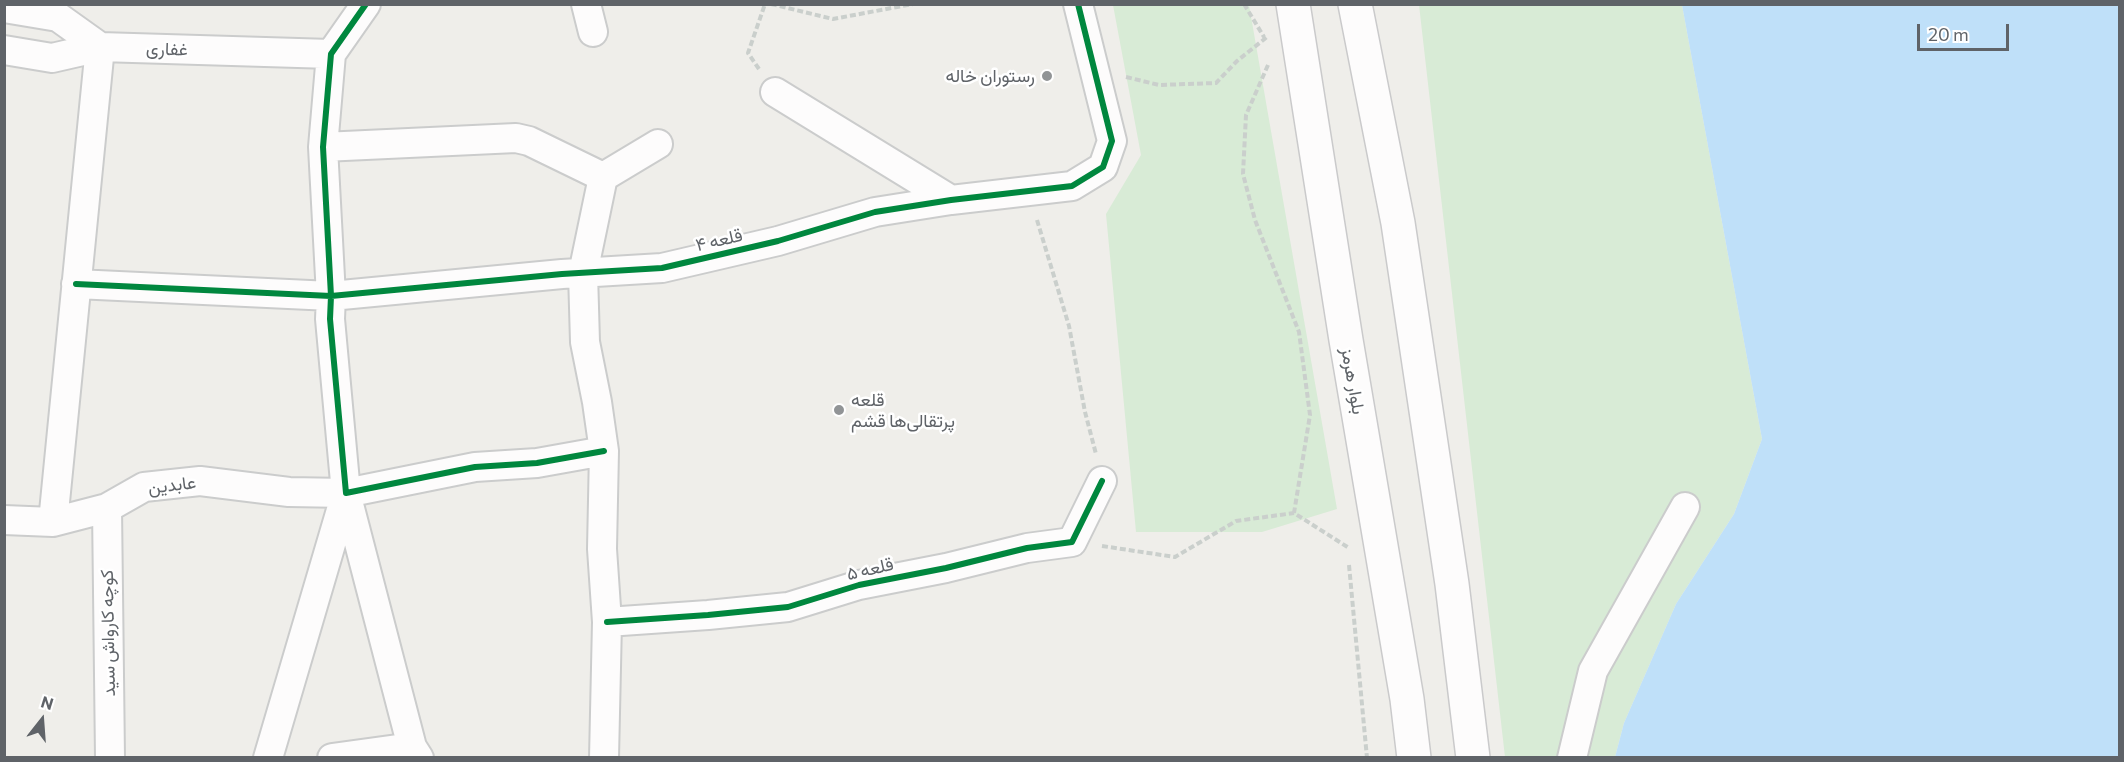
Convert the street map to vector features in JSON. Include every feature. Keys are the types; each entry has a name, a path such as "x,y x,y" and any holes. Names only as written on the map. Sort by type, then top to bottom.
{"main road":[{"name":"بلوار هرمز","path":"1293,4 1407,699 1414,758"},
{"path":"1355,4 1398,224 1452,584 1473,758"}],"street":[{"path":"332,758 415,752 346,493 330,319 331,296 323,147 331,54 366,4"},
{"path":"586,4 593,32"},
{"path":"1078,4 1094,69"},
{"path":"4,8 58,17 100,47 53,522"},
{"name":"غفاری","path":"4,50 52,58 100,47 331,54"},
{"name":"قلعه ۴","path":"76,284 331,296 662,268 778,242 875,212 951,200 1072,186 1103,167 1112,141 1094,69"},
{"path":"776,92 951,200"},
{"path":"323,147 516,138 529,141 603,177"},
{"path":"604,758 607,622 602,549 604,451 585,342 583,273 603,177 658,144"},
{"name":"عابدین","path":"4,520 53,522 107,507 144,487 200,481 289,492 346,493 475,467 537,463 604,451"},
{"path":"1072,542 1102,481"},
{"path":"268,758 346,493"},
{"name":"کوچه کارواش سید","path":"107,507 110,758"},
{"path":"1572,758 1593,671 1685,507"},
{"name":"قلعه ۵","path":"607,622 788,607 859,585 946,568 1027,548 1072,542"}],"path":[{"path":"765,4 748,53 776,92"},
{"path":"771,4 833,19 913,4"},
{"path":"1244,4 1265,39 1266,48"},
{"path":"1094,69 1159,85 1216,82 1270,34"},
{"path":"1267,57 1268,66 1246,115 1243,174 1255,220 1299,332 1310,415 1294,513"},
{"path":"1028,191 1069,326 1085,412 1102,481"},
{"path":"1072,542 1175,556 1236,521 1294,513 1385,570"},
{"path":"1347,546 1367,758"}],"green space":[{"path":"1113,5 1249,5 1337,509 1262,532 1136,532 1106,214 1141,155"},
{"path":"1419,5 1682,5 1762,439 1734,514 1676,604 1624,723 1615,757 1505,757"}],"water":[{"path":"1682,5 2119,5 2119,757 1615,757 1624,723 1676,604 1734,514 1762,439"}],"cycle path":[{"path":"366,4 331,54 323,147 331,296 330,319 346,493 475,467 537,463 604,451"},
{"path":"76,284 331,296 562,274 662,268 778,241 875,212 951,200 1072,186 1103,167 1112,141 1078,4"},
{"path":"607,622 788,607 859,585 946,568 1027,548 1072,542 1102,481"}],"place":[{"name":"رستوران خاله","path":"1047,76"},
{"name":"قلعه پرتقالی‌ها قشم","path":"839,410"}]}
